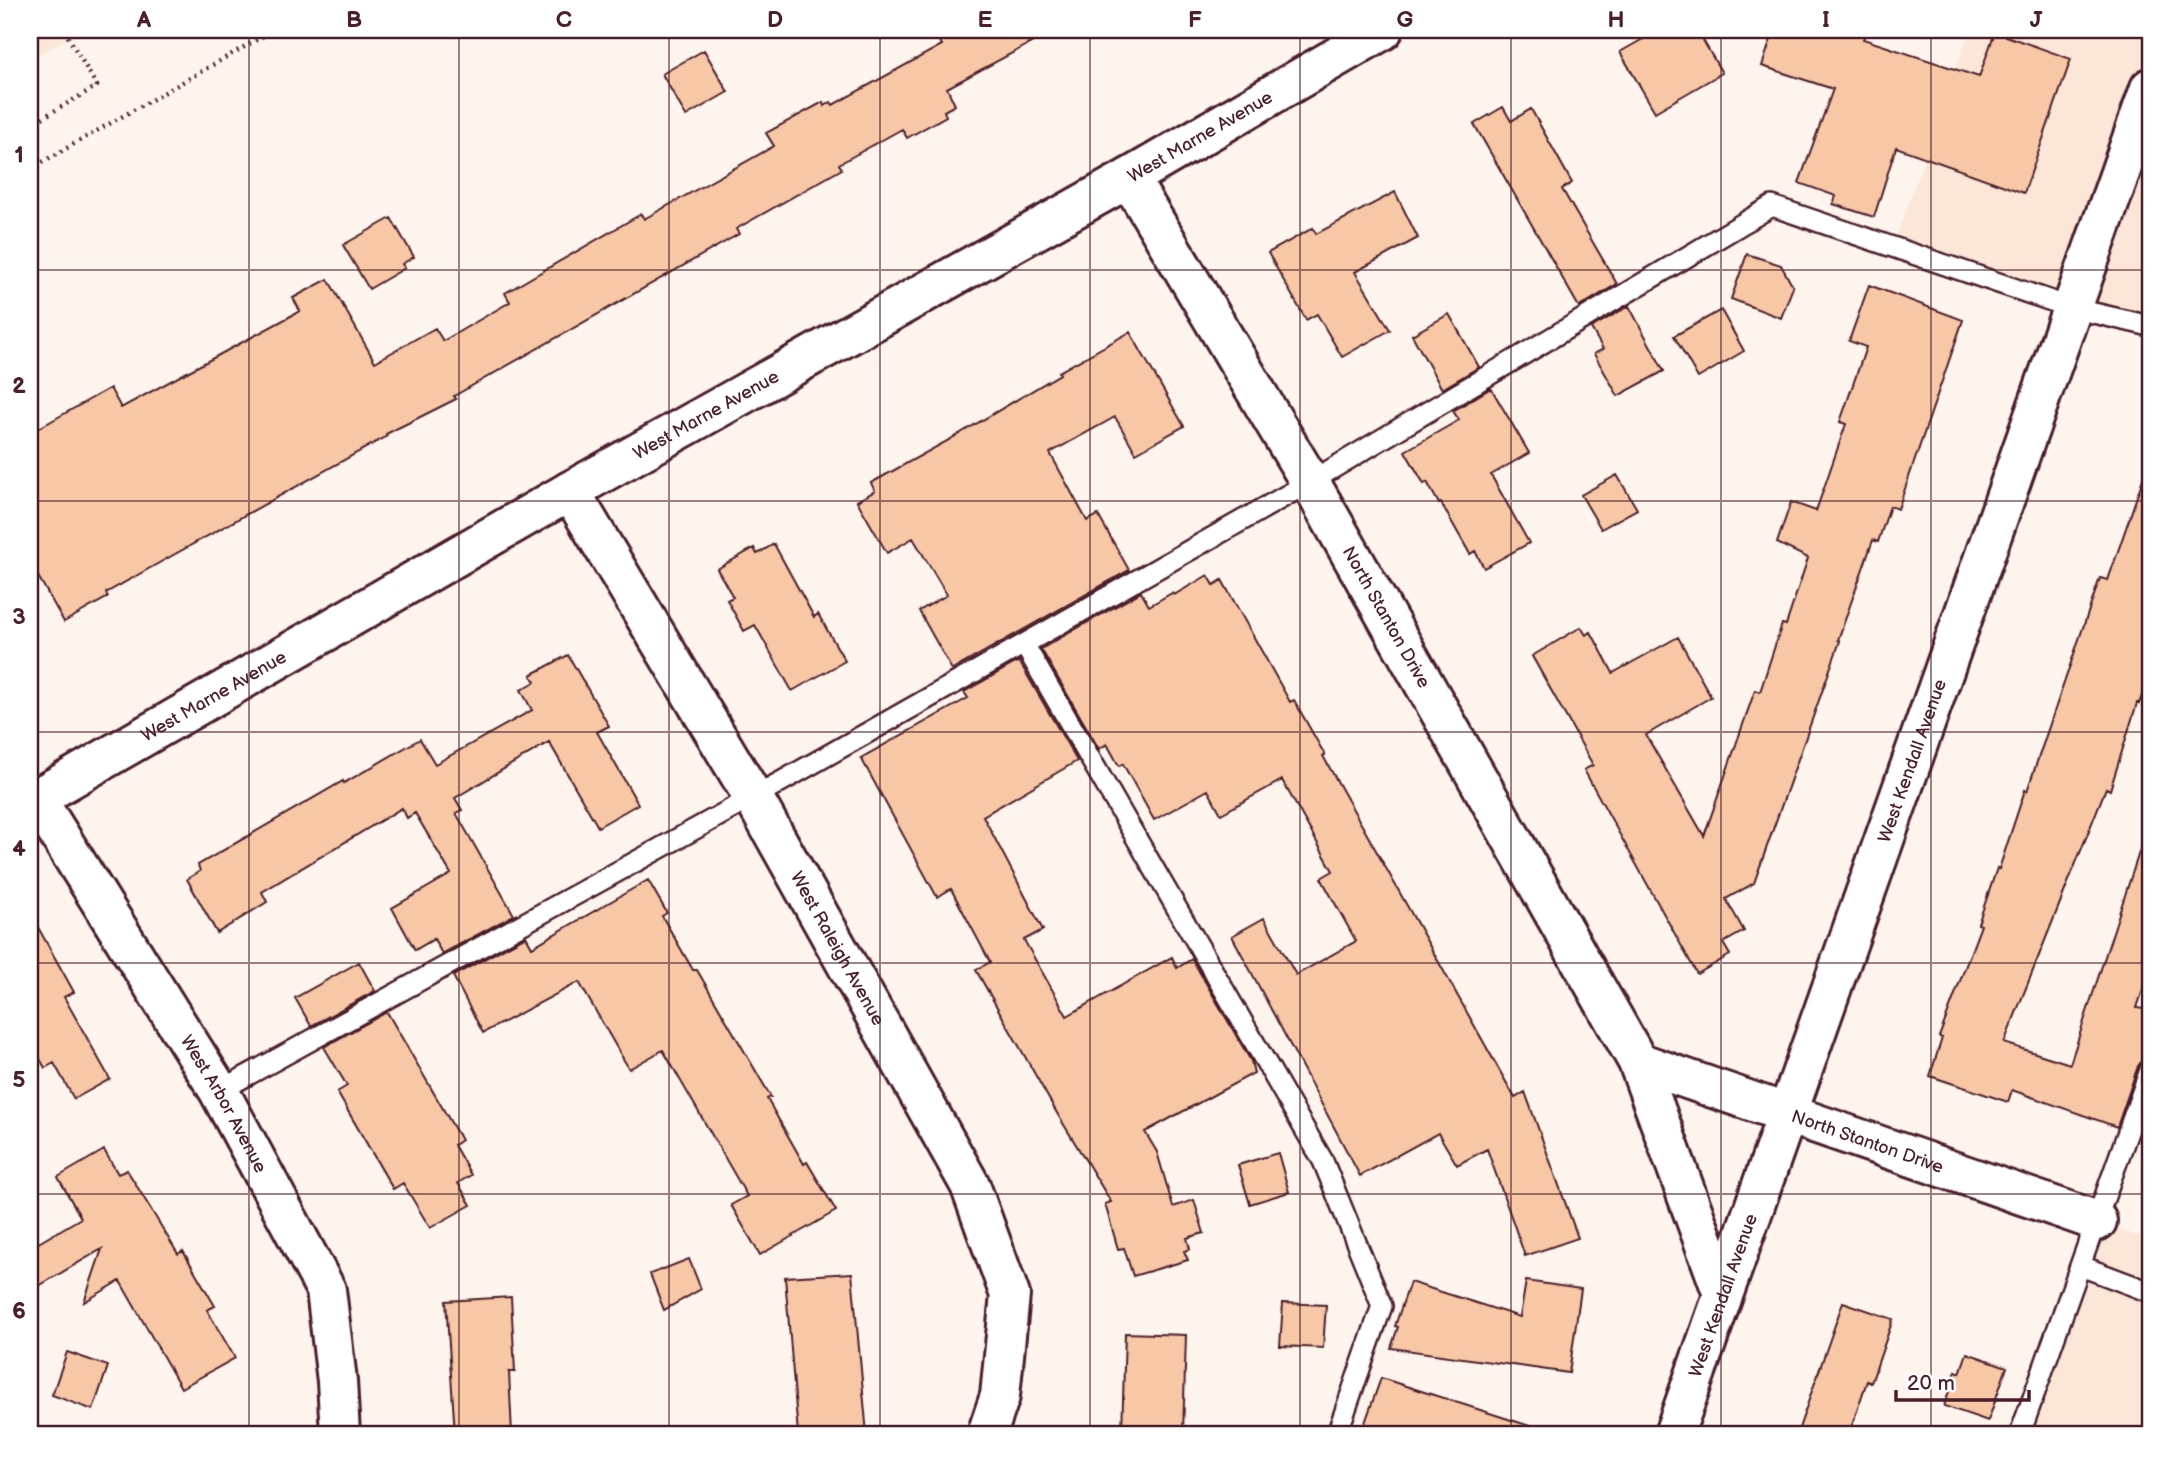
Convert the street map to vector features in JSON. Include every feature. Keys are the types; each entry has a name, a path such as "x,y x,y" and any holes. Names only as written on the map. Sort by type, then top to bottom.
{"street":[{"name":"West Marne Avenue","path":"33,800 570,491 1129,178 1383,30"},
{"name":"West Kendall Avenue","path":"1674,1434 2150,88"},
{"name":"North Stanton Drive","path":"1129,178 1310,482 1638,1062 1723,1294"},
{"name":"West Raleigh Avenue","path":"570,491 752,797 970,1185 1010,1295 1000,1396 987,1434"},
{"name":"West Arbor Avenue","path":"33,800 219,1091 326,1290 341,1434"},
{"name":"North Stanton Drive","path":"1638,1062 2097,1221"}],"lane":[{"path":"219,1091 752,797 1310,482 1772,206 2072,308 2150,326"},
{"path":"1024,644 1323,1161 1381,1306 1337,1434"},
{"path":"2020,1434 2150,1070"},
{"path":"2081,1266 2150,1292"}],"path":[{"path":"30,125 97,86 64,30"},
{"path":"30,169 274,30"}],"shaded area":[{"path":"30,30 83,30 30,59"},
{"path":"1970,30 2150,30 2150,326 1893,247"},
{"path":"2097,1221 2150,1241 2150,1434 2020,1434"}],"building":[{"path":"960,30 1055,30 947,88 955,105 944,111 946,116 907,138 902,129 839,164 842,169 736,229 739,234 454,396 456,399 386,434 387,436 106,593 108,597 64,622 30,562 30,433 110,388 121,408 300,311 293,298 328,279 375,362 435,328 443,341 510,302 505,293 641,214 644,219 774,146 766,133 823,102 824,106 831,102 833,105 942,45 939,41"},
{"path":"1659,30 1697,30 1722,73 1655,112 1620,52"},
{"path":"1774,30 1867,30 1863,39 1979,77 1995,32 2071,59 2024,193 1896,147 1874,217 1833,204 1836,196 1799,183 1833,89 1762,66"},
{"path":"704,50 728,92 686,116 662,74"},
{"path":"1503,107 1511,121 1531,109 1572,183 1562,189 1617,284 1579,307 1474,124"},
{"path":"1395,192 1418,238 1355,272 1390,330 1342,357 1317,314 1306,320 1268,253 1313,228 1316,234"},
{"path":"391,218 414,257 402,264 405,268 369,289 343,245"},
{"path":"1747,254 1781,265 1793,287 1781,318 1731,299"},
{"path":"1869,285 1963,320 1898,509 1890,506 1878,542 1873,540 1754,883 1726,899 1744,931 1723,943 1730,955 1697,974 1584,770 1593,765 1532,656 1581,627 1586,635 1591,632 1613,673 1678,637 1711,697 1646,735 1704,836 1755,690 1760,692 1782,624 1786,625 1808,558 1777,543 1791,502 1816,511 1846,424 1840,422 1866,347 1849,341"},
{"path":"1629,306 1664,371 1618,396 1594,354 1603,349 1591,328"},
{"path":"1721,310 1744,351 1698,378 1674,336"},
{"path":"1449,314 1479,367 1442,389 1412,335"},
{"path":"1130,332 1184,426 1136,453 1115,417 1050,453 1087,521 1098,515 1129,570 952,670 919,611 947,595 913,538 887,553 857,501 875,491 871,483 949,440"},
{"path":"1491,388 1529,453 1491,475 1529,543 1484,568 1475,551 1470,554 1441,503 1439,504 1427,482 1424,484 1405,451 1459,420 1453,411"},
{"path":"2145,473 2150,474 2150,672 2139,704 2137,703 2110,790 2106,788 2004,1043 2070,1064 2143,840 2150,841 2150,968 2137,1008 2150,1010 2150,1058 2143,1060 2138,1066 2117,1127 2012,1090 2008,1102 1930,1076 1942,1038 1939,1037 1981,925 1978,924 1997,868 1999,869 2025,790 2027,791 2100,578 2108,580"},
{"path":"1617,475 1637,509 1601,529 1581,495"},
{"path":"774,544 814,617 818,614 845,661 792,691 755,625 744,631 727,600 733,597 717,569 754,548 757,554"},
{"path":"1208,575 1214,585 1222,580 1290,702 1294,700 1515,1098 1525,1092 1578,1238 1525,1256 1487,1149 1457,1165 1438,1133 1360,1176 1232,936 1264,918 1296,975 1356,941 1321,878 1333,871 1282,780 1221,814 1208,790 1154,820 1123,764 1119,766 1107,744 1099,749 1041,649 1141,592 1149,606"},
{"path":"568,655 609,726 597,732 638,804 598,827 549,742 455,798 462,810 456,813 514,915 442,954 434,939 415,950 392,908 451,874 415,813 407,818 402,808 262,892 267,902 217,933 187,879 200,871 198,865 420,739 435,764 532,710 521,690 535,682 531,675"},
{"path":"1019,661 1077,761 983,816 1043,930 1024,940 1067,1016 1172,957 1177,968 1192,959 1251,1061 1254,1073 1145,1132 1157,1152 1173,1207 1194,1200 1204,1233 1187,1238 1190,1249 1184,1251 1188,1260 1133,1276 1124,1248 1118,1249 1105,1204 1111,1202 976,970 990,962 951,889 937,897 861,758 968,698 964,692"},
{"path":"648,880 667,913 662,916 693,970 697,970 771,1097 767,1099 804,1164 807,1162 836,1211 760,1255 731,1205 747,1196 663,1050 629,1069 579,982 483,1033 453,976 526,936 532,947"},
{"path":"30,913 74,992 64,997 110,1079 74,1099 54,1063 45,1068 30,1041"},
{"path":"359,962 375,991 311,1026 295,998"},
{"path":"387,1012 461,1140 454,1145 471,1175 458,1183 471,1205 430,1228 403,1183 393,1189 337,1092 347,1086 324,1047"},
{"path":"104,1150 118,1174 127,1170 178,1254 183,1251 215,1306 207,1310 235,1358 181,1388 120,1281 84,1302 102,1249 30,1291 30,1248 81,1218 58,1177"},
{"path":"1278,1153 1289,1192 1250,1204 1238,1165"},
{"path":"689,1259 701,1289 664,1310 650,1274"},
{"path":"852,1273 867,1434 798,1434 785,1277"},
{"path":"1526,1281 1581,1289 1569,1373 1391,1348 1398,1327 1395,1326 1410,1282 1520,1317"},
{"path":"511,1297 515,1372 509,1372 512,1434 455,1434 446,1301"},
{"path":"1843,1302 1893,1319 1871,1383 1867,1381 1849,1434 1797,1434"},
{"path":"1283,1303 1326,1305 1323,1348 1280,1346"},
{"path":"1125,1333 1186,1335 1183,1434 1122,1434"},
{"path":"67,1352 108,1366 93,1410 52,1395"},
{"path":"1967,1353 2007,1367 1988,1421 1944,1406 1956,1371 1960,1373"},
{"path":"1381,1378 1533,1427 1532,1434 1361,1434"}]}
